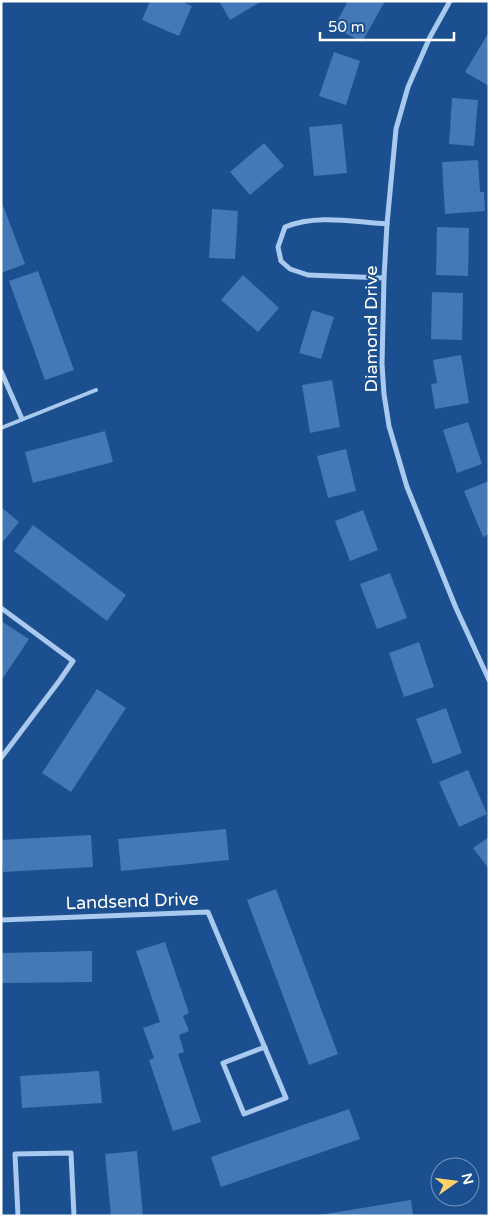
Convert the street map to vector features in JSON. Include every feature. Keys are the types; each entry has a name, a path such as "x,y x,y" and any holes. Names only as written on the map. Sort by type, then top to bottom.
{"street":[{"name":"Diamond Drive","path":"450,1 430,36 408,87 396,129 387,224 382,364 389,426 407,486 456,608 489,680"},
{"path":"384,278 308,275 290,269 281,261 278,247 285,227 297,222 319,219 387,224"},
{"path":"1,371 22,419"},
{"path":"1,608 73,661 1,758"},
{"name":"Landsend Drive","path":"1,920 208,912 265,1047 286,1098 244,1114 223,1063 265,1047"},
{"path":"18,1216 15,1154 70,1153 74,1216"}],"lane":[{"path":"1,428 96,390"}],"building":[{"path":"150,1 180,1 192,6 179,36 142,20"},
{"path":"219,1 262,1 230,20"},
{"path":"348,1 385,1 362,42 334,27"},
{"path":"489,32 489,82 487,85 465,72"},
{"path":"334,52 360,61 346,105 319,96"},
{"path":"452,98 478,100 474,146 449,144"},
{"path":"342,124 347,173 314,176 309,127"},
{"path":"264,143 284,166 250,195 230,172"},
{"path":"478,160 480,192 484,192 485,211 445,214 442,162"},
{"path":"1,200 25,264 1,273"},
{"path":"212,209 238,211 235,259 209,258"},
{"path":"437,227 469,228 468,276 436,275"},
{"path":"38,271 74,370 45,380 9,281"},
{"path":"243,275 279,308 258,332 221,300"},
{"path":"432,292 463,293 462,340 431,339"},
{"path":"312,310 334,317 321,359 299,353"},
{"path":"461,355 469,403 435,409 431,384 437,383 433,360"},
{"path":"332,380 340,427 310,433 302,385"},
{"path":"468,422 482,464 457,473 443,430"},
{"path":"105,431 113,462 33,483 25,452"},
{"path":"346,449 356,491 328,498 317,456"},
{"path":"489,481 489,534 483,537 464,491"},
{"path":"1,507 19,522 1,544"},
{"path":"363,510 378,550 350,561 335,521"},
{"path":"33,525 126,595 107,621 14,551"},
{"path":"390,573 407,618 377,629 360,584"},
{"path":"1,621 29,639 1,681"},
{"path":"419,642 434,687 404,697 389,653"},
{"path":"97,689 126,708 71,792 42,773"},
{"path":"446,708 462,753 433,764 416,719"},
{"path":"468,770 487,814 459,827 439,782"},
{"path":"226,829 229,860 121,871 118,839"},
{"path":"91,835 93,867 3,872 1,840"},
{"path":"489,837 489,869 473,848"},
{"path":"276,889 338,1054 309,1065 247,900"},
{"path":"165,942 189,1013 183,1016 189,1031 179,1035 184,1052 178,1054 201,1122 173,1131 149,1060 154,1058 143,1028 160,1022 136,951"},
{"path":"92,951 92,982 2,983 1,953"},
{"path":"99,1071 102,1103 22,1108 20,1076"},
{"path":"349,1109 360,1139 221,1187 211,1157"},
{"path":"137,1151 143,1216 111,1216 105,1154"},
{"path":"411,1200 413,1216 319,1216 319,1215"}]}
